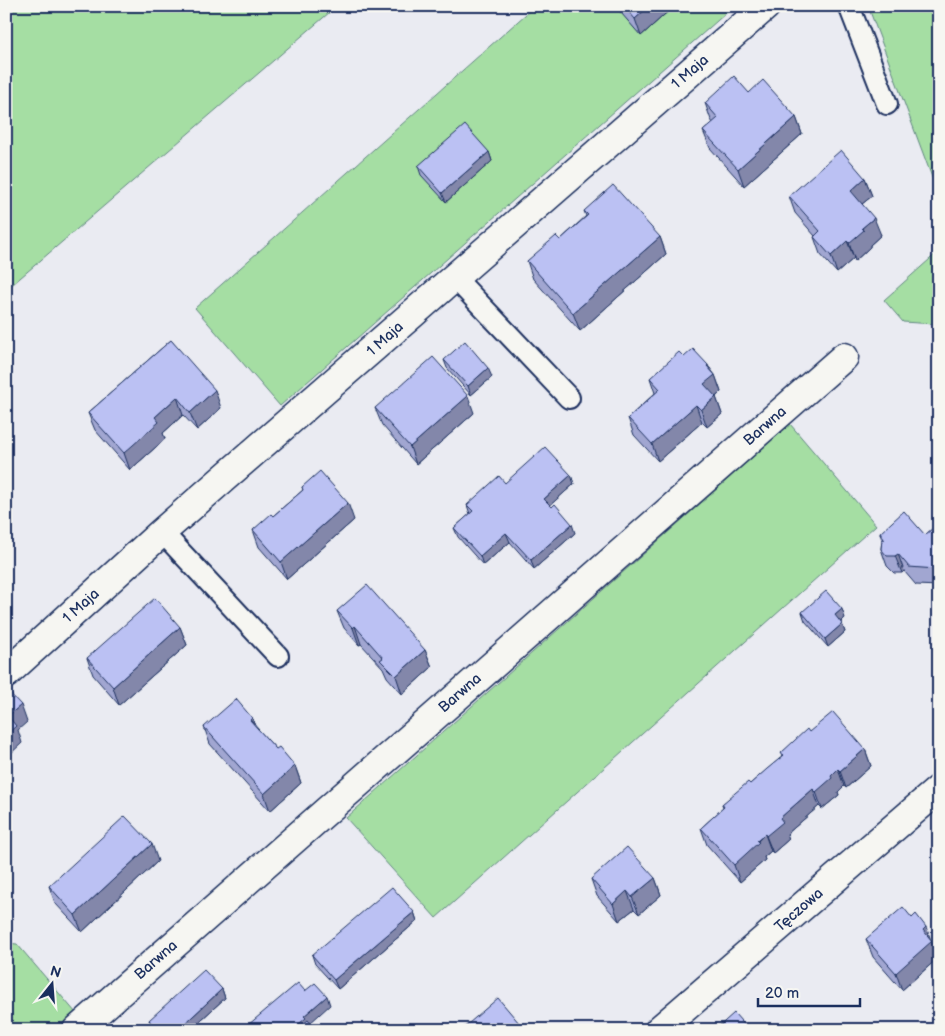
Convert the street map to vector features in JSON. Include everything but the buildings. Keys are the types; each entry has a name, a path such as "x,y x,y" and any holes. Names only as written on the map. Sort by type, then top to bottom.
{"street":[{"name":"1 Maja","path":"6,674 162,532 766,6"},
{"name":"Barwna","path":"77,1030 844,357"},
{"name":"Tęczowa","path":"659,1030 939,789"}],"lane":[{"path":"849,6 887,104"},
{"path":"454,277 569,398"},
{"path":"162,532 278,656"}],"path":[{"path":"920,6 939,11"}],"green space":[{"path":"6,6 337,6 6,290"},
{"path":"535,6 734,6 280,406 195,308"},
{"path":"868,6 939,6 939,196"},
{"path":"939,251 939,320 934,324 903,322 884,300"},
{"path":"790,424 876,525 436,918 346,818"},
{"path":"6,943 17,944 76,1013 56,1030 6,1030"}]}
